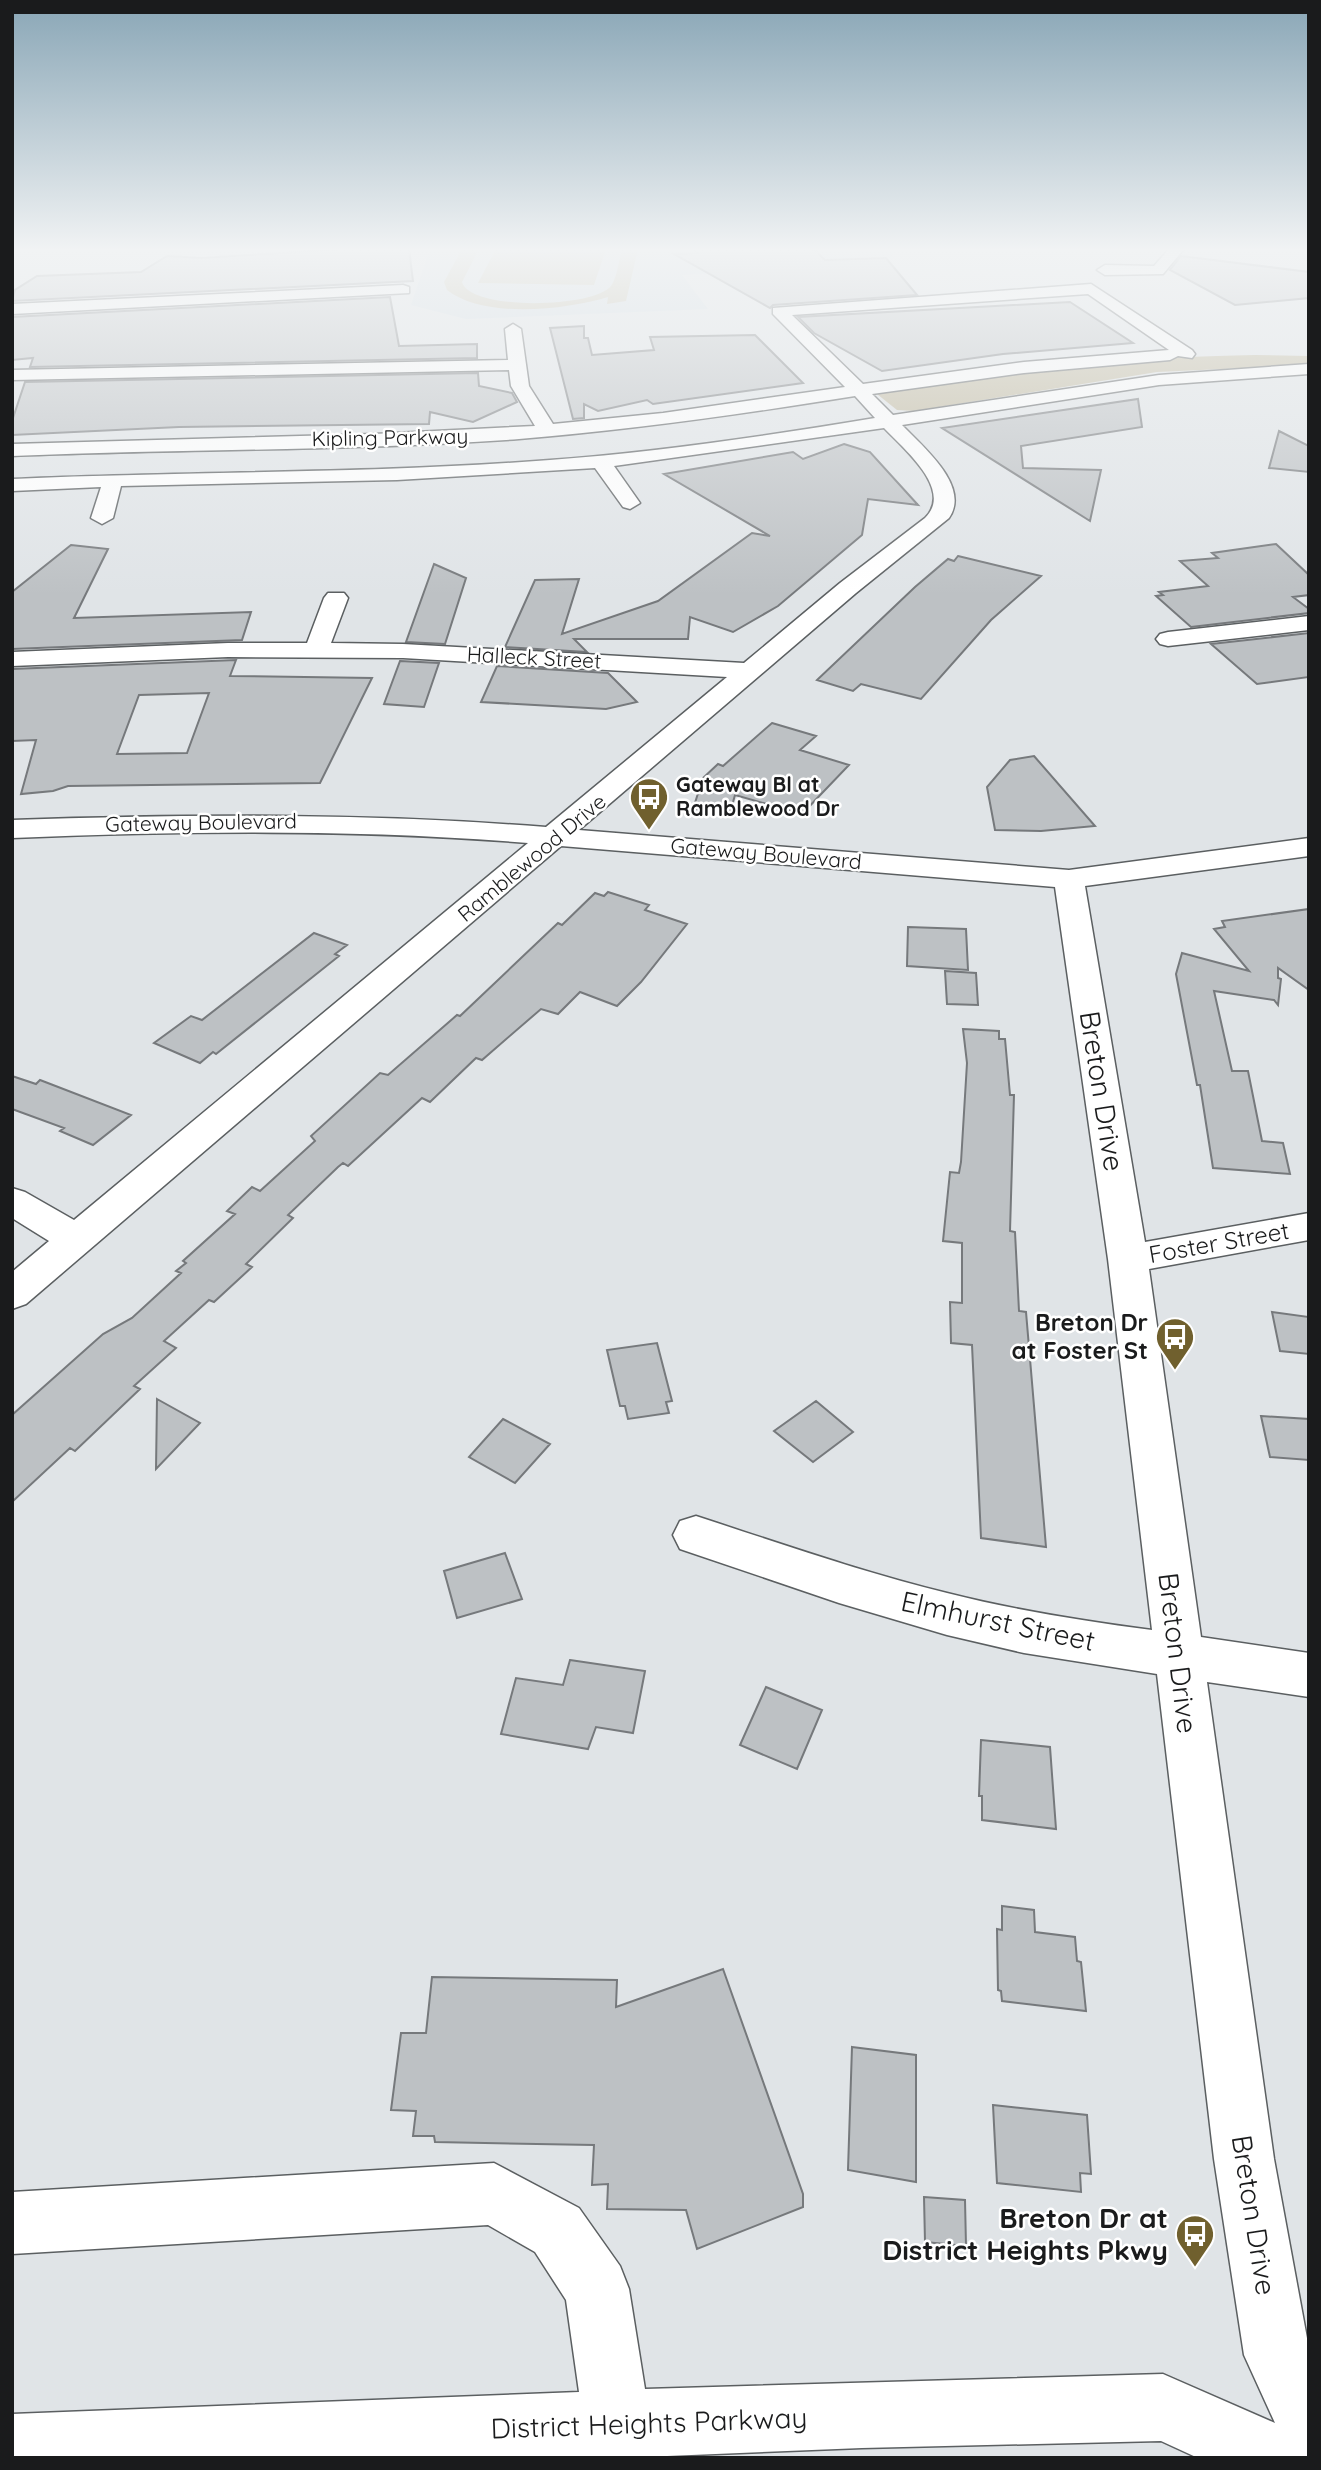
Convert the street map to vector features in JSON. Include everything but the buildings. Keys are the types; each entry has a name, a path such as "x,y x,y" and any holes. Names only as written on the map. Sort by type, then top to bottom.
{"street":[{"name":"Ramblewood Drive","path":"12,1294 558,836 848,588 933,523 944,510 947,498 940,481 886,420 830,364"},
{"name":"Kipling Parkway","path":"12,450 198,442 382,440 548,431 652,420 1042,364"},
{"path":"12,374 139,369 405,370 516,365 520,386 548,431"},
{"name":"Kipling Parkway","path":"12,485 113,479 458,473 601,462 1175,377 1309,369"},
{"path":"601,462 630,503"},
{"path":"102,518 113,479"},
{"path":"316,650 336,598"},
{"path":"1168,639 1309,623"},
{"name":"Halleck Street","path":"12,659 135,652 316,650 503,655 751,671"},
{"name":"Gateway Boulevard","path":"12,828 284,822 413,826 1069,879 1309,847"},
{"name":"Breton Drive","path":"1069,879 1128,1259 1244,2159 1277,2355 1309,2421"},
{"path":"12,1201 76,1239"},
{"name":"Foster Street","path":"1128,1259 1309,1226"},
{"name":"Elmhurst Street","path":"696,1535 923,1608 1051,1637 1309,1675"},
{"path":"12,2222 494,2194 557,2231 597,2289 617,2425"},
{"name":"District Heights Parkway","path":"12,2448 862,2414 1163,2407 1275,2458"}],"shaded area":[{"path":"1309,364 1157,372 914,411 897,410 877,394 881,390 928,383 1068,366"}],"place":[{"name":"Gateway Bl at Ramblewood Dr","path":"649,831"},
{"name":"Breton Dr at Foster St","path":"1175,1371"},
{"name":"Breton Dr at District Heights Pkwy","path":"1195,2268"}]}
